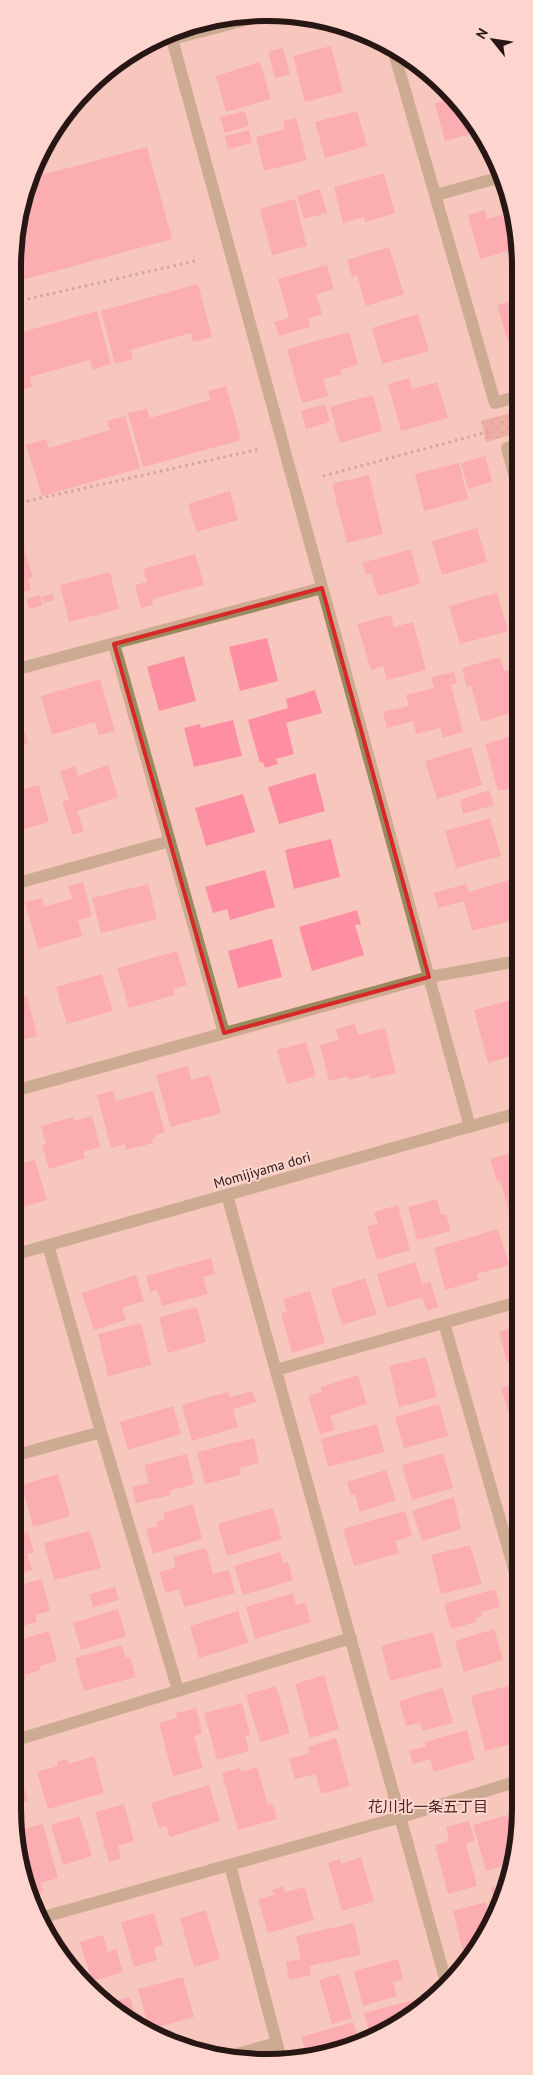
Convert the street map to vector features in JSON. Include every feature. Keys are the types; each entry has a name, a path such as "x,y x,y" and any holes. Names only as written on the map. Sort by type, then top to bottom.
{"street":[{"path":"194,32 226,25"},
{"path":"172,41 470,1127"},
{"path":"397,59 495,403 512,398"},
{"path":"436,196 495,179"},
{"path":"512,447 507,448 512,466"},
{"path":"21,668 322,588"},
{"path":"114,644 224,1033"},
{"path":"21,882 170,841"},
{"path":"21,1088 429,977 512,962"},
{"name":"Momijiyama dori","path":"21,1253 512,1116"},
{"path":"227,1195 445,1977"},
{"path":"48,1245 100,1432 178,1690"},
{"path":"276,1370 512,1304"},
{"path":"444,1323 512,1562"},
{"path":"21,1454 100,1432"},
{"path":"21,1739 351,1638"},
{"path":"47,1916 401,1816 512,1782"},
{"path":"230,1865 280,2053"},
{"path":"242,2052 277,2043"}],"path":[{"path":"21,301 199,260"},
{"path":"323,476 493,431"},
{"path":"21,502 260,449"},
{"path":"21,490 24,501"}],"highlighted area":[{"path":"322,588 429,977 224,1033 114,644"}],"shaded area":[{"path":"512,413 512,435 486,442 481,421"}],"building":[{"path":"331,46 343,92 305,102 293,56"},
{"path":"283,48 290,74 275,78 268,52"},
{"path":"260,62 271,99 226,112 216,76"},
{"path":"446,100 472,134 445,141 435,103"},
{"path":"245,111 249,126 225,133 220,117"},
{"path":"357,111 367,146 325,158 315,122"},
{"path":"296,118 307,160 264,171 256,137 285,129 283,121"},
{"path":"249,130 252,143 228,149 225,136"},
{"path":"147,147 172,239 21,280 23,234 34,188 39,176"},
{"path":"384,173 395,213 365,222 364,217 343,223 334,187"},
{"path":"320,189 327,213 304,219 297,196"},
{"path":"295,199 307,246 272,255 260,209"},
{"path":"485,210 487,219 506,214 511,250 480,259 468,215"},
{"path":"389,247 404,294 366,306 357,275 352,277 347,260"},
{"path":"327,265 334,289 316,294 322,314 308,318 310,327 279,336 274,322 289,318 278,279"},
{"path":"198,284 212,337 193,342 191,333 130,350 133,359 115,364 101,311"},
{"path":"512,301 512,340 508,341 497,305"},
{"path":"97,311 111,364 93,370 90,360 30,377 32,387 21,390 21,332"},
{"path":"418,314 429,351 382,364 372,328"},
{"path":"349,332 358,365 340,370 342,374 323,379 328,396 302,403 287,349"},
{"path":"409,378 412,389 437,382 448,418 401,431 388,384"},
{"path":"226,386 241,440 143,467 128,413 147,409 150,418 210,400 208,391"},
{"path":"373,395 382,431 340,443 330,407"},
{"path":"325,404 330,422 306,429 301,411"},
{"path":"125,416 140,468 42,496 26,445 46,439 49,448 110,430 107,421"},
{"path":"485,456 492,482 468,489 461,463"},
{"path":"459,463 468,499 424,511 415,474"},
{"path":"369,475 383,534 347,543 332,484"},
{"path":"230,491 238,520 197,532 188,504"},
{"path":"477,528 487,562 442,575 432,541"},
{"path":"24,548 33,578 28,579 31,590 21,593 21,549"},
{"path":"411,549 420,584 378,596 371,573 366,575 362,563"},
{"path":"195,554 204,585 152,599 153,605 141,608 135,585 147,582 143,569"},
{"path":"110,572 119,609 69,622 60,585"},
{"path":"497,593 508,631 460,644 449,606"},
{"path":"53,594 54,600 44,603 42,596"},
{"path":"40,595 43,605 29,609 26,599"},
{"path":"391,615 394,627 413,622 426,670 387,680 383,666 371,670 357,624"},
{"path":"267,638 278,681 240,691 229,647"},
{"path":"184,656 196,701 159,711 147,667"},
{"path":"500,657 504,671 512,669 512,713 481,722 471,685 467,687 462,668"},
{"path":"454,672 457,683 451,685 463,732 443,738 440,728 416,734 413,721 387,728 383,712 409,706 406,695 434,688 431,677"},
{"path":"100,679 115,731 99,735 95,722 52,735 41,696"},
{"path":"315,690 322,713 286,723 294,754 276,759 278,764 265,768 263,762 260,763 248,720 288,708 286,699"},
{"path":"21,720 28,744 21,746"},
{"path":"233,720 242,756 194,767 184,728 200,724 201,728"},
{"path":"512,736 512,788 498,791 485,744"},
{"path":"471,747 482,785 437,799 425,761"},
{"path":"108,765 118,797 77,811 84,831 73,835 62,802 69,799 60,771 75,766 78,776"},
{"path":"315,773 325,811 279,824 268,787"},
{"path":"39,785 49,822 21,830 21,789"},
{"path":"489,790 494,805 463,814 460,800"},
{"path":"243,794 255,832 206,846 195,808"},
{"path":"512,808 512,819 509,809"},
{"path":"490,818 501,856 456,868 445,831"},
{"path":"331,839 340,877 294,889 285,850"},
{"path":"265,870 275,907 230,920 227,909 213,913 205,887"},
{"path":"509,880 512,893 512,921 472,931 464,901 438,908 434,893 466,884 469,892"},
{"path":"83,882 92,916 78,920 82,936 38,949 25,902 42,898 44,907 72,899 68,886"},
{"path":"148,884 157,919 101,933 92,898"},
{"path":"357,910 361,924 355,925 364,955 312,971 299,927"},
{"path":"272,939 282,977 238,988 228,951"},
{"path":"21,946 25,960 21,961"},
{"path":"177,951 187,985 173,989 174,995 129,1008 117,968"},
{"path":"102,974 113,1011 67,1024 56,987"},
{"path":"27,996 37,1036 21,1040 21,998"},
{"path":"512,1000 512,1056 488,1063 474,1010"},
{"path":"355,1024 358,1035 385,1028 396,1073 370,1079 369,1075 349,1080 348,1076 329,1081 320,1045 339,1040 336,1029"},
{"path":"306,1042 316,1076 287,1084 277,1050"},
{"path":"188,1066 191,1080 210,1075 221,1113 171,1127 156,1075"},
{"path":"113,1091 116,1101 153,1091 165,1132 155,1135 155,1138 152,1139 153,1143 126,1150 125,1144 111,1148 97,1095"},
{"path":"92,1116 100,1147 83,1152 85,1158 49,1169 42,1145 46,1144 41,1126 73,1117 74,1121"},
{"path":"512,1153 512,1211 509,1212 500,1180 497,1181 490,1159"},
{"path":"35,1160 47,1200 21,1208 21,1164"},
{"path":"437,1199 441,1215 446,1214 451,1231 417,1240 408,1207"},
{"path":"398,1205 410,1250 377,1260 367,1226 378,1224 374,1212"},
{"path":"498,1229 509,1265 477,1274 479,1280 445,1290 434,1248"},
{"path":"211,1258 215,1274 203,1277 208,1294 162,1306 157,1290 150,1292 146,1276"},
{"path":"415,1262 422,1284 430,1281 438,1307 427,1311 422,1297 387,1308 377,1274"},
{"path":"136,1275 144,1301 122,1308 126,1320 94,1330 82,1293"},
{"path":"365,1278 377,1314 342,1325 331,1289"},
{"path":"310,1291 325,1343 292,1353 281,1313 287,1312 283,1299"},
{"path":"197,1307 206,1342 168,1353 159,1317"},
{"path":"141,1323 151,1365 108,1376 98,1334"},
{"path":"512,1328 512,1361 507,1362 499,1332"},
{"path":"426,1357 437,1397 399,1407 389,1366"},
{"path":"358,1375 367,1404 330,1416 335,1430 320,1434 308,1396 322,1392 321,1387"},
{"path":"512,1385 512,1412 509,1413 501,1388"},
{"path":"252,1391 256,1402 233,1409 238,1427 192,1441 182,1405 228,1392 230,1397"},
{"path":"439,1404 448,1436 404,1448 395,1417"},
{"path":"173,1406 181,1434 128,1450 120,1422"},
{"path":"377,1424 384,1452 328,1467 321,1439"},
{"path":"254,1438 259,1463 239,1468 241,1475 205,1484 197,1452"},
{"path":"443,1453 453,1488 412,1500 402,1465"},
{"path":"187,1454 194,1484 169,1491 171,1495 136,1503 132,1487 149,1483 144,1465"},
{"path":"386,1470 396,1500 360,1512 355,1494 351,1495 347,1482"},
{"path":"58,1474 70,1516 33,1527 22,1485"},
{"path":"454,1497 461,1529 422,1541 412,1511"},
{"path":"193,1504 202,1539 153,1554 146,1529 158,1526 156,1522 165,1519 163,1513"},
{"path":"273,1508 282,1539 227,1556 218,1524"},
{"path":"405,1511 412,1536 395,1541 399,1553 354,1566 343,1529"},
{"path":"90,1531 101,1568 54,1580 44,1543"},
{"path":"28,1532 34,1552 27,1554 32,1570 21,1573 21,1534"},
{"path":"470,1545 482,1584 441,1594 431,1555"},
{"path":"206,1548 213,1574 229,1570 235,1593 184,1607 179,1589 165,1593 160,1572 176,1567 173,1557"},
{"path":"280,1552 283,1563 288,1562 293,1580 243,1595 234,1566"},
{"path":"42,1579 50,1611 35,1615 37,1622 21,1626 21,1585"},
{"path":"115,1587 119,1600 93,1607 89,1594"},
{"path":"495,1589 500,1607 481,1612 483,1616 475,1618 476,1622 451,1629 444,1604"},
{"path":"293,1593 296,1605 305,1602 311,1622 255,1639 246,1607"},
{"path":"118,1609 126,1636 81,1650 73,1623"},
{"path":"238,1611 248,1643 199,1658 190,1626"},
{"path":"494,1629 503,1660 464,1672 455,1641"},
{"path":"49,1631 57,1661 39,1666 41,1670 25,1675 26,1679 21,1682 21,1640"},
{"path":"433,1632 442,1667 390,1681 381,1646"},
{"path":"122,1645 126,1658 130,1657 136,1677 84,1691 75,1658"},
{"path":"324,1675 339,1729 310,1738 295,1684"},
{"path":"512,1685 512,1744 485,1751 471,1696"},
{"path":"276,1686 290,1733 260,1742 246,1695"},
{"path":"443,1688 453,1723 422,1731 420,1723 406,1726 399,1701"},
{"path":"242,1703 250,1735 245,1736 249,1751 217,1760 204,1713"},
{"path":"196,1708 202,1733 194,1736 203,1768 173,1776 159,1723 177,1718 176,1713"},
{"path":"467,1730 475,1760 434,1772 430,1759 413,1764 409,1751 426,1746 425,1742"},
{"path":"336,1738 350,1786 321,1794 316,1774 295,1779 289,1759 309,1753 308,1747"},
{"path":"94,1756 104,1793 48,1809 37,1772 58,1766 57,1762 68,1759 69,1764"},
{"path":"257,1767 268,1805 272,1803 277,1819 238,1830 222,1773 240,1768 241,1772"},
{"path":"21,1777 28,1801 21,1803"},
{"path":"209,1785 220,1821 170,1837 166,1826 159,1828 151,1803"},
{"path":"21,1803 26,1819 22,1820"},
{"path":"124,1804 134,1841 118,1846 121,1858 109,1862 95,1812"},
{"path":"507,1815 508,1819 511,1818 510,1841 505,1866 486,1871 473,1825"},
{"path":"79,1816 92,1856 63,1865 51,1825"},
{"path":"469,1821 475,1841 466,1844 477,1886 448,1894 435,1845 449,1841 446,1827"},
{"path":"43,1824 58,1878 40,1883 43,1892 37,1894 26,1856 22,1830"},
{"path":"361,1857 374,1901 342,1911 328,1863 340,1859 341,1864"},
{"path":"284,1886 285,1892 305,1887 314,1920 268,1933 258,1899 274,1895 272,1890"},
{"path":"499,1886 494,1899 491,1888"},
{"path":"486,1902 488,1912 486,1917 470,1945 467,1950 463,1951 453,1911"},
{"path":"206,1910 220,1959 194,1967 180,1918"},
{"path":"154,1913 163,1945 154,1948 157,1960 134,1967 121,1922"},
{"path":"354,1923 361,1955 309,1966 311,1975 289,1980 286,1962 301,1959 296,1936"},
{"path":"103,1935 108,1952 116,1949 123,1972 92,1981 80,1942"},
{"path":"398,1959 403,1979 393,1982 397,1996 363,2006 354,1971"},
{"path":"339,1974 352,2018 332,2024 319,1980"},
{"path":"183,1977 194,2017 156,2027 147,2023 138,1989"},
{"path":"130,1997 135,2015 117,2003 114,2001"},
{"path":"418,1999 419,2001 389,2021 369,2031 364,2013"},
{"path":"353,2022 357,2036 305,2051 301,2037"}],"district":[{"name":"花川北一条五丁目","path":"428,1807"}]}
